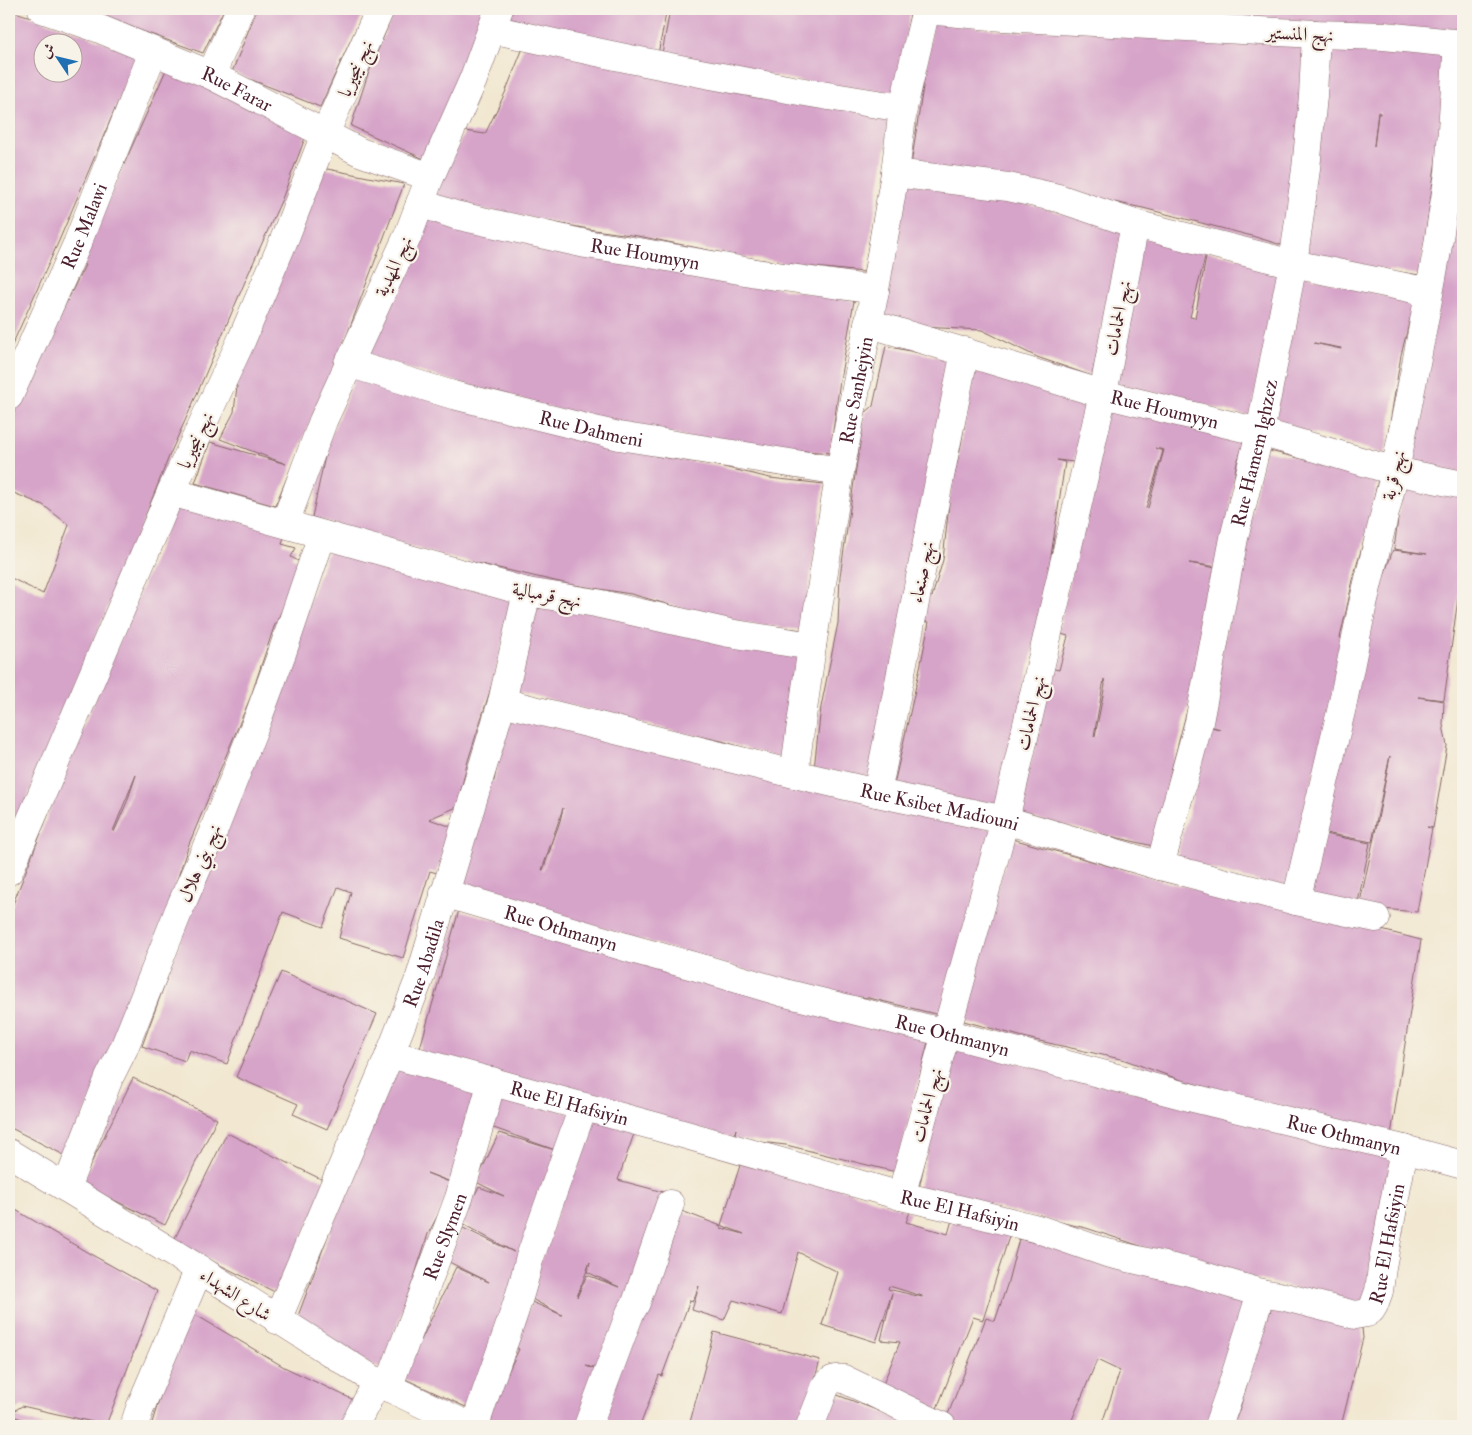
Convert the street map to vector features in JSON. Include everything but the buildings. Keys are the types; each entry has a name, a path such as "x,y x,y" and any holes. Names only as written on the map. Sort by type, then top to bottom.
{"street":[{"name":"Rue Farar","path":"42,9 100,29 211,75 360,152 430,177"},
{"path":"211,75 240,9"},
{"name":"نهج نيجيريا","path":"9,870 171,492 242,339 286,235 325,134 380,9"},
{"name":"نهج المنستير","path":"926,10 1003,17 1384,36 1461,44"},
{"name":"Rue Sanhejyin","path":"794,774 840,471 875,290 895,172 903,108 926,10"},
{"path":"495,19 579,49 809,93 903,108"},
{"name":"نهج المهدية","path":"285,523 323,421 409,233 430,177 474,80 495,19"},
{"name":"Rue Hamem lghzez","path":"1160,866 1198,722 1234,538 1260,432 1293,264 1306,170 1313,96 1316,34"},
{"name":"نهج قربة","path":"1296,901 1395,471 1429,292 1449,173 1461,44"},
{"name":"Rue Malawi","path":"9,396 76,244 153,52"},
{"path":"895,172 1008,187 1058,198 1135,224 1293,264 1429,292"},
{"name":"Rue Houmyyn","path":"420,203 455,215 586,244 756,273 875,290"},
{"name":"نهج الحمامات","path":"901,1196 1005,820 1104,394 1135,224"},
{"name":"Rue Houmyyn","path":"868,323 1104,394 1260,432 1395,471 1463,485"},
{"name":"نهج صنعاء","path":"878,793 965,351"},
{"name":"Rue Dahmeni","path":"348,364 453,395 619,436 840,471"},
{"name":"نهج قرمبالية","path":"171,492 528,592 596,603 729,633 812,646"},
{"name":"نهج بني هلال","path":"66,1188 109,1078 124,1048 179,910 213,832 282,653 322,535"},
{"name":"Rue Abadila","path":"277,1320 390,1054 420,977 502,702 528,592"},
{"name":"Rue Ksibet Madiouni","path":"502,702 794,774 1005,820 1160,866 1296,901 1376,918"},
{"name":"Rue Othmanyn","path":"444,892 785,993 1463,1165"},
{"name":"Rue El Hafsiyin","path":"390,1054 901,1196 1038,1230 1107,1253 1190,1272 1261,1293 1285,1297 1355,1315 1362,1315 1371,1310 1379,1291 1404,1149"},
{"name":"Rue Slymen","path":"354,1426 382,1385 459,1198 492,1081"},
{"path":"475,1426 487,1385 506,1338 524,1283 529,1260 583,1107"},
{"name":"شارع الشهداء","path":"9,1153 382,1385 468,1426"},
{"path":"588,1426 630,1314 636,1303 670,1204"},
{"path":"134,1426 143,1400 199,1270"},
{"path":"1218,1426 1232,1389 1261,1293"},
{"path":"810,1426 825,1388 828,1383 837,1378 849,1381 942,1426"}]}
